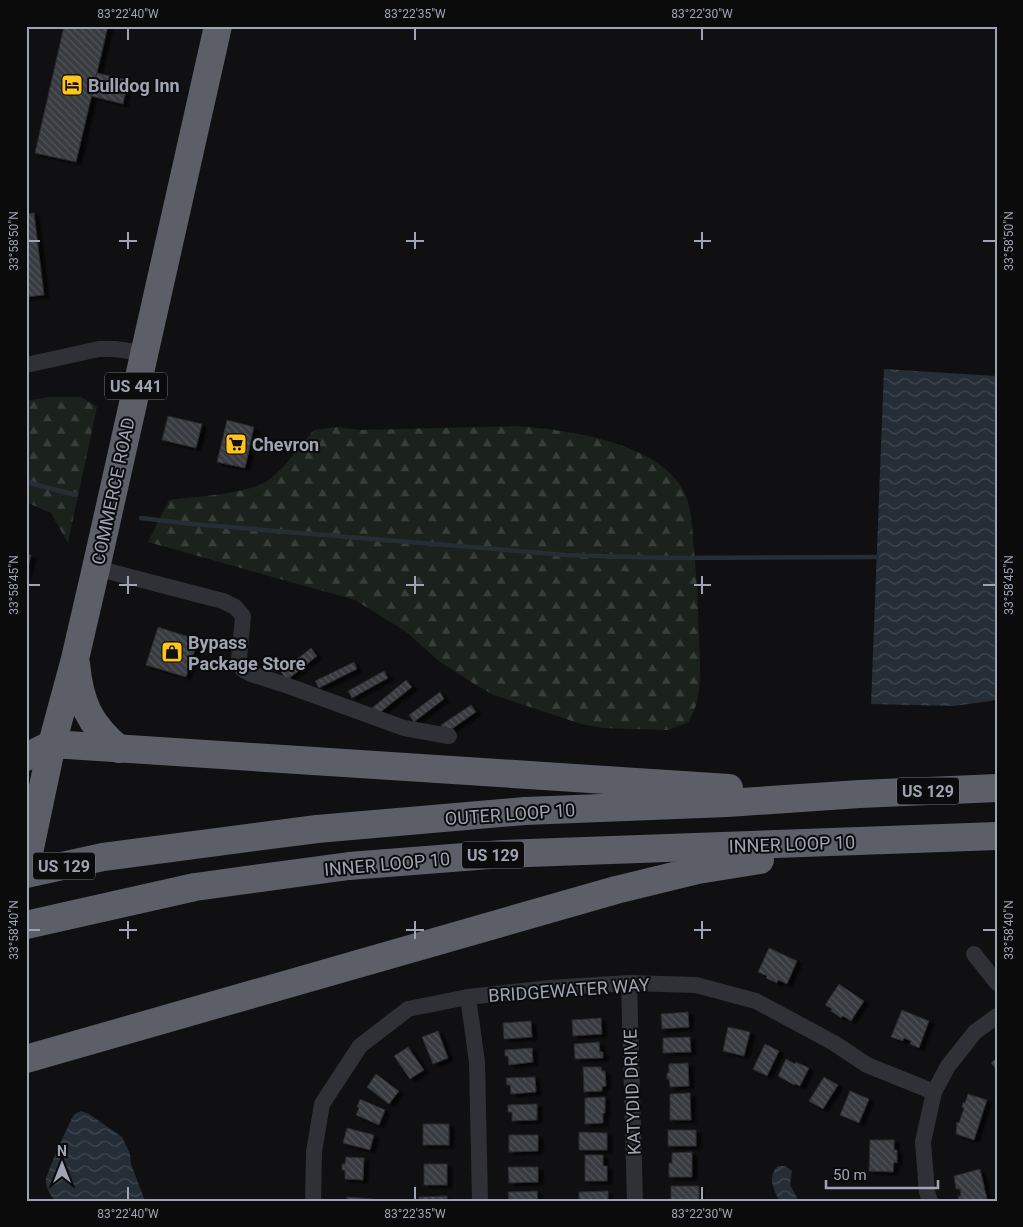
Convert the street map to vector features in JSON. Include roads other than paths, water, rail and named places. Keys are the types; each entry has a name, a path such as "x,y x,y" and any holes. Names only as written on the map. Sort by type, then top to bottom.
{"highway":[{"name":"COMMERCE ROAD","path":"26,867 52,744 75,659 218,26"},
{"path":"75,659 79,690 87,710 103,736 119,749"},
{"path":"26,757 52,744 730,788 860,794"},
{"name":"OUTER LOOP 10","path":"26,874 102,857 317,829 525,811 726,803 860,794 997,788"},
{"name":"US 129","path":"903,840 997,836"},
{"path":"26,1059 616,890 698,870 737,863 800,856 903,840"},
{"name":"INNER LOOP 10","path":"26,925 195,887 349,866 503,854 903,840"}],"street":[{"path":"26,365 99,349 144,353"},
{"path":"96,568 223,601 236,607 243,616 240,664 242,669 251,674 284,684 404,728 449,736"},
{"path":"974,954 997,983"},
{"name":"BRIDGEWATER WAY","path":"313,1201 314,1152 322,1104 360,1046 408,1009 468,997 550,988 629,984 696,986 756,1001 834,1043 867,1065 934,1092"},
{"name":"KATYDID DRIVE","path":"629,984 635,1201"},
{"path":"468,997 477,1062 480,1201"},
{"path":"930,1201 927,1192 923,1142 934,1092 948,1066 975,1032 997,1016"}],"water":[{"path":"884,369 997,376 997,700 954,706 871,704"},
{"path":"81,1111 89,1114 122,1137 130,1154 131,1164 145,1201 55,1201 46,1186 47,1176 72,1118"},
{"path":"778,1166 785,1166 792,1171 790,1185 799,1201 780,1201 772,1183 773,1174"}],"waterway":[{"path":"26,482 76,495"},
{"path":"141,518 192,524 566,555 669,558 877,557"}],"place":[{"name":"Bulldog Inn","path":"72,85"},
{"name":"Chevron","path":"236,444"},
{"name":"Bypass Package Store","path":"172,652"}]}
